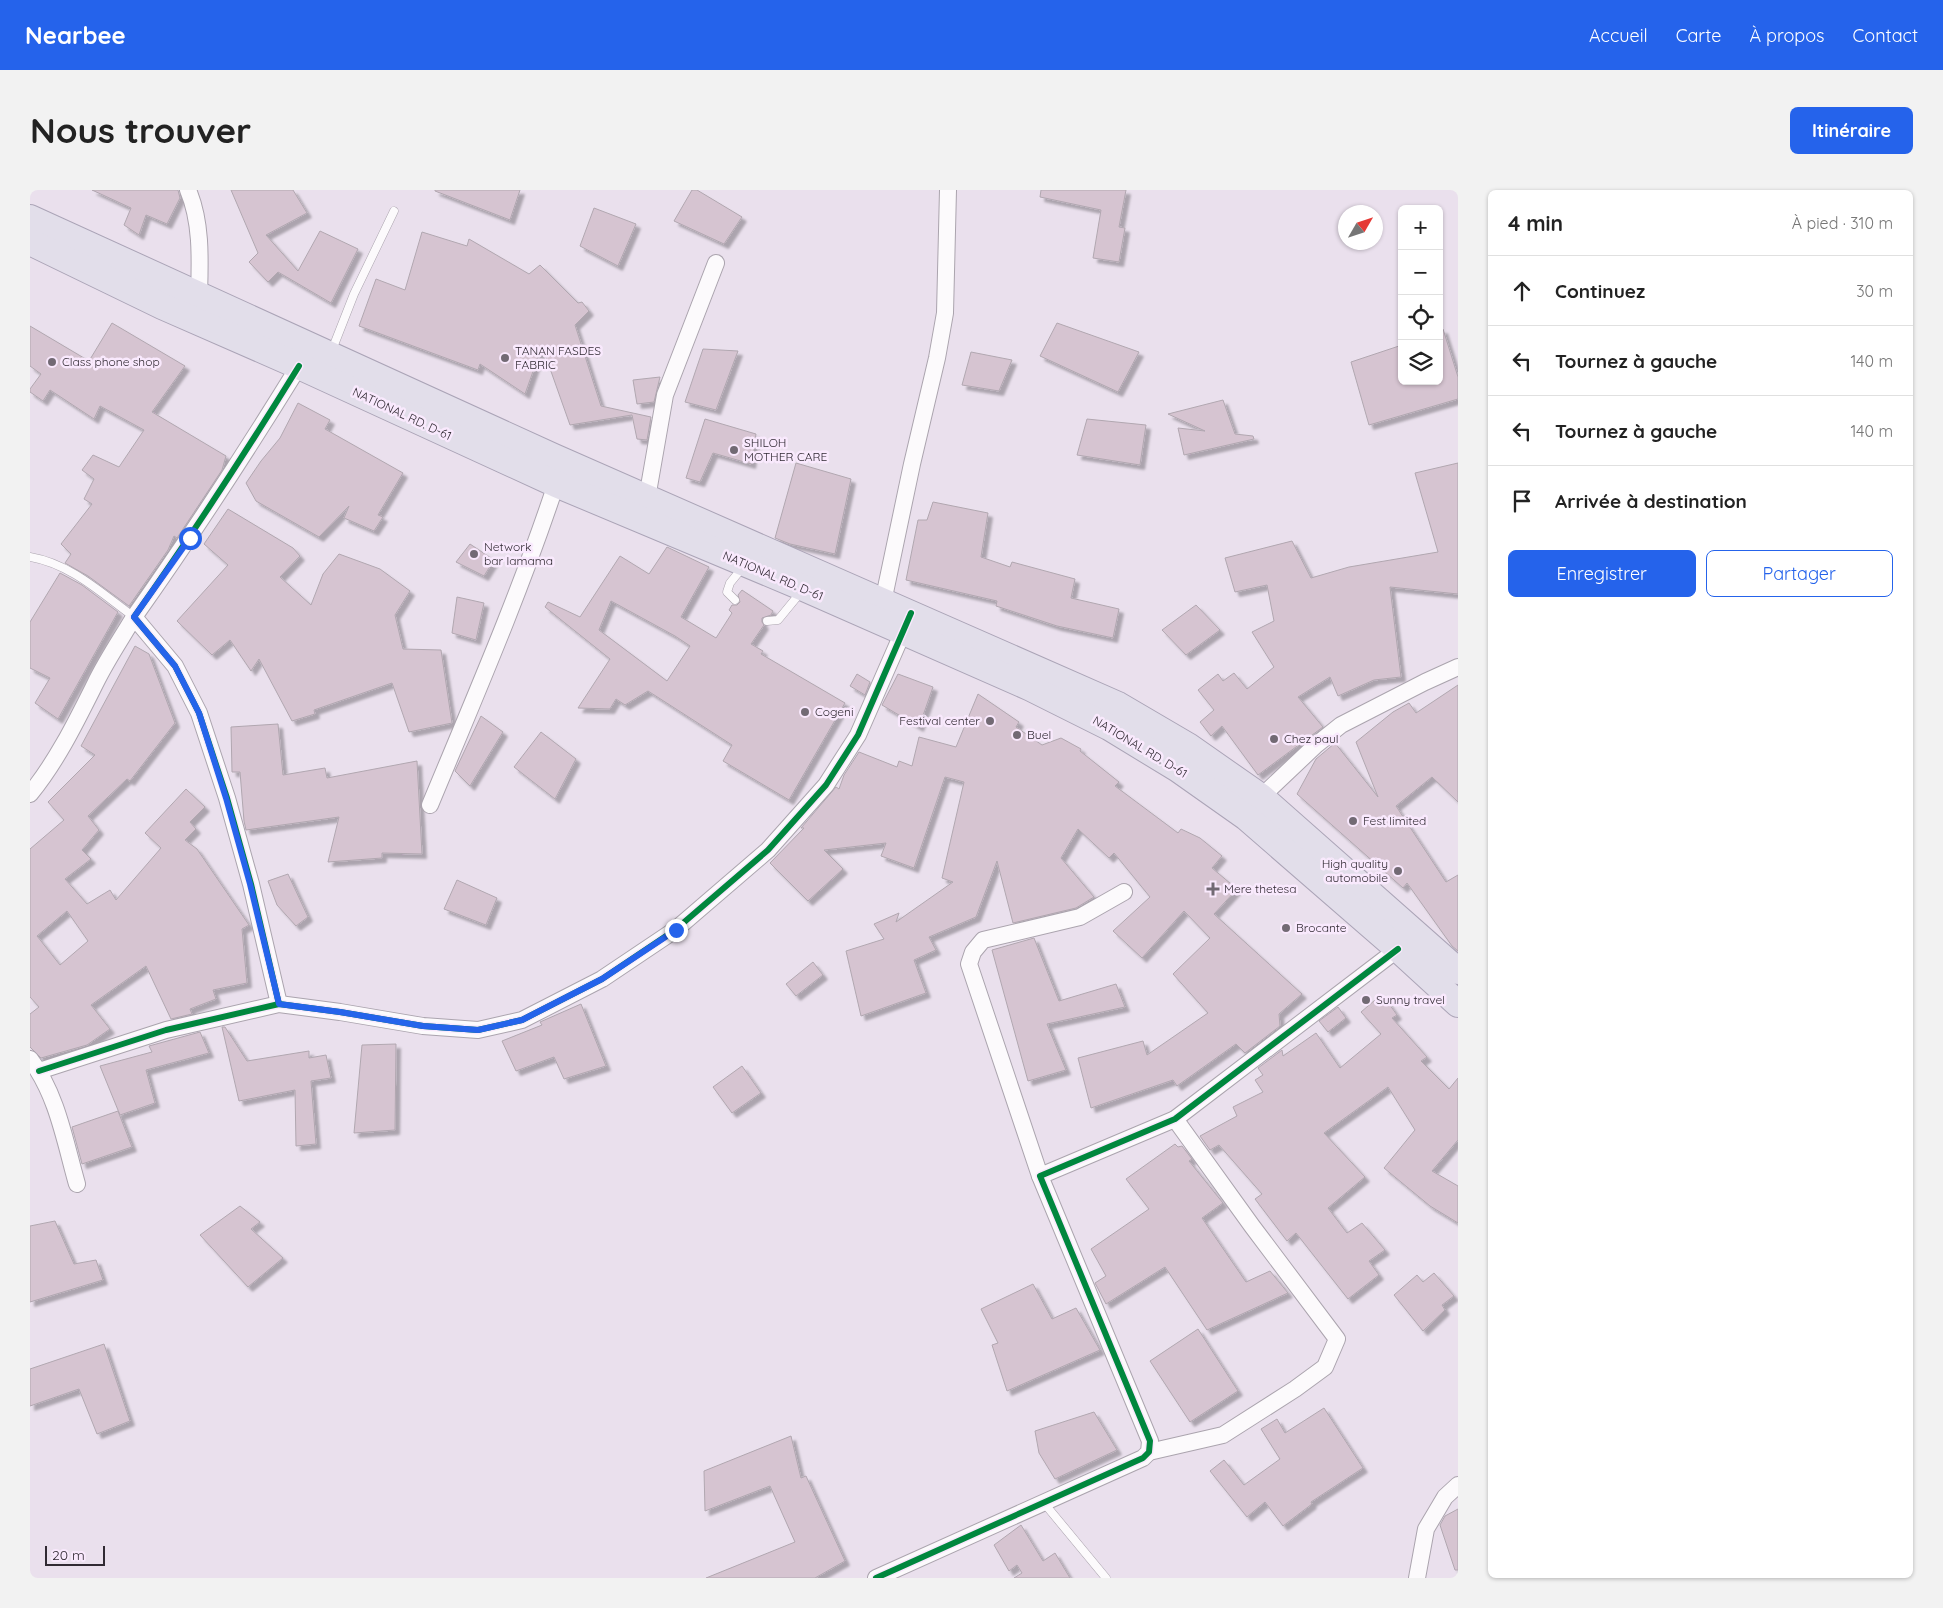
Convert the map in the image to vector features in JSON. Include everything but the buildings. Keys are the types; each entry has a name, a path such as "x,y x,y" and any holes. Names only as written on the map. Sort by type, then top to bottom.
{"highway":[{"name":"NATIONAL RD. D-61","path":"30,218 647,498 883,602 907,623 1031,688 1109,726 1178,769 1246,817 1398,949 1458,1004"},
{"name":"NATIONAL RD. D-61","path":"30,242 162,306 299,366 556,484 804,588 907,623 1118,705 1188,746 1261,797 1458,971"}],"street":[{"path":"188,190 193,201 200,245 199,296"},
{"path":"883,602 912,464 937,358 945,313 948,190"},
{"path":"647,498 665,395 716,263"},
{"path":"30,794 40,782 74,725 96,682 134,617 211,507 299,366"},
{"path":"430,805 478,693 533,553 556,484"},
{"path":"134,617 175,666 199,713 226,798 250,884 279,1004"},
{"path":"77,1184 55,1107 35,1065 166,1030 279,1004 423,1026 478,1030 522,1020 602,979 676,930 761,856 826,785 858,735 907,623"},
{"path":"1261,797 1316,745 1341,725 1424,682 1458,667"},
{"path":"1124,892 1080,917 983,940 973,952 969,964 1040,1176 1150,1441 1149,1452"},
{"path":"1040,1176 1175,1119 1398,949"},
{"path":"876,1578 1143,1458 1149,1452 1223,1435 1295,1389 1325,1367 1337,1339 1175,1119"},
{"path":"1417,1578 1426,1529 1445,1497 1458,1485"}],"lane":[{"path":"330,355 354,294 394,211"},
{"path":"30,557 44,559 75,573 134,617"},
{"path":"735,600 728,592 730,583 746,564"},
{"path":"767,620 778,620 804,588"},
{"path":"1044,1503 1106,1578"}],"cycle path":[{"path":"279,1004 251,884 227,798 199,713 175,666 134,617 218,493 299,366"},
{"path":"39,1071 166,1030 279,1004 423,1026 478,1030 522,1020 602,979 675,930 768,850 826,785 858,735 911,613"},
{"path":"876,1578 1143,1458 1149,1452 1150,1441 1040,1176 1175,1119 1398,949"}],"place":[{"name":"TANAN FASDES FABRIC","path":"505,358"},
{"name":"Class phone shop","path":"52,362"},
{"name":"SHILOH MOTHER CARE","path":"734,450"},
{"name":"Network bar lamama","path":"474,554"},
{"name":"Cogeni","path":"805,712"},
{"name":"Festival center","path":"990,721"},
{"name":"Buel","path":"1017,735"},
{"name":"Chez paul","path":"1274,739"},
{"name":"Fest limited","path":"1353,821"},
{"name":"High quality automobile","path":"1398,871"},
{"name":"Mere thetesa","path":"1213,889"},
{"name":"Brocante","path":"1286,928"},
{"name":"Sunny travel","path":"1366,1000"}],"route":[{"path":"190,538 134,617 175,666 199,713 226,798 250,884 279,1004 423,1026 478,1030 522,1020 602,979 676,930"}]}
